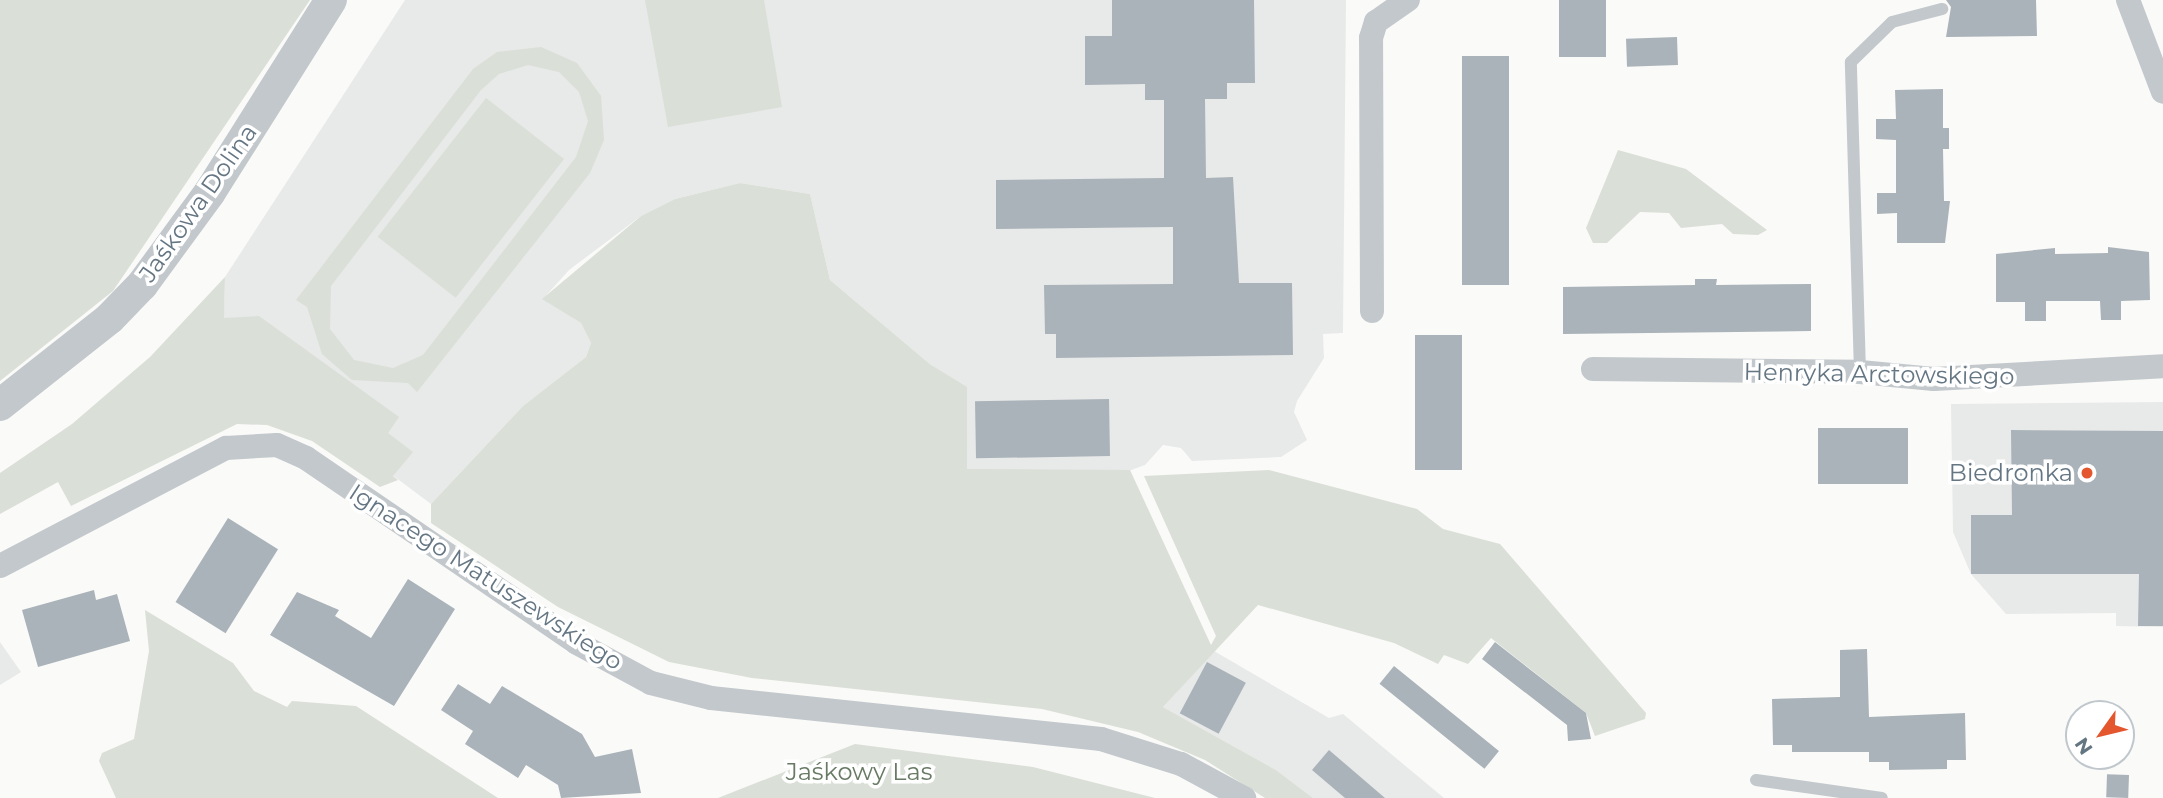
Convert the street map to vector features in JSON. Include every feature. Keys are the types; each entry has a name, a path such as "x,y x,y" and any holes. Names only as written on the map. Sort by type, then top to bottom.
{"street":[{"name":"Jaśkowa Dolina","path":"0,405 110,318 148,276 210,192 331,0"},
{"path":"1372,310 1371,38 1376,22 1408,0"},
{"path":"2127,0 2163,92"},
{"name":"Henryka Arctowskiego","path":"1593,369 1860,372 1947,379 2163,366"},
{"name":"Ignacego Matuszewskiego","path":"0,566 226,448 277,445 306,458 577,643 651,683 711,698 1101,739 1181,764 1244,798"}],"lane":[{"path":"1860,372 1850,62 1892,22 1942,9"},
{"path":"1756,780 1882,798"}],"shaded area":[{"path":"405,0 1346,0 1343,333 1323,334 1324,358 1297,401 1294,412 1307,440 1281,457 1192,461 1181,448 1163,445 1145,465 1123,473 946,479 931,365 830,280 810,194 740,183 675,199 641,216 569,270 543,299 581,323 591,343 586,357 523,406 431,504 223,348 225,277"},
{"path":"2163,402 2163,627 2116,626 2116,613 2006,614 1971,574 1953,532 1951,404"},
{"path":"0,642 21,672 0,685"},
{"path":"1214,651 1329,718 1343,714 1444,798 1313,798 1276,770 1163,707"}],"green space":[{"path":"0,0 310,0 113,291 0,381"},
{"path":"645,0 764,0 782,107 668,127"},
{"path":"541,47 577,63 601,96 604,140 590,173 417,392 408,383 352,380 322,354 307,307 296,300 473,69 497,52","holes":["528,65 559,72 579,92 588,121 576,157 423,355 393,368 354,360 330,329 331,286 481,90 499,74"]},
{"path":"486,98 564,159 456,298 378,237"},
{"path":"1618,150 1686,169 1767,230 1758,235 1733,234 1722,224 1681,228 1669,213 1640,212 1607,243 1593,243 1586,228"},
{"path":"740,183 810,194 830,280 931,365 967,387 967,469 1130,470 1211,645 1216,636 1144,476 1269,470 1417,509 1443,529 1500,544 1646,713 1645,719 1595,736 1586,713 1491,638 1468,664 1444,655 1438,664 1394,643 1258,605 1163,707 1276,770 1313,798 1265,798 1205,760 1138,732 1042,709 752,678 669,662 558,607 431,523 431,504 523,406 586,357 591,343 581,323 542,299 641,216 675,199"},
{"path":"225,277 224,318 259,316 399,417 388,433 413,452 393,476 398,480 380,487 312,441 267,425 237,424 71,506 58,482 0,514 0,473 72,424 150,357"},
{"path":"145,610 233,663 254,691 287,707 292,701 356,706 498,798 116,798 99,761 102,753 134,739 149,651"},
{"name":"Jaśkowy Las","path":"855,744 1033,767 1155,798 718,798"}],"building":[{"path":"1112,0 1254,0 1255,83 1227,83 1227,99 1205,99 1206,178 1233,177 1239,283 1292,283 1293,355 1056,358 1056,334 1045,334 1044,285 1173,284 1173,227 996,229 996,180 1164,178 1164,100 1145,100 1145,84 1085,85 1085,36 1112,36"},
{"path":"1559,0 1606,0 1606,57 1559,57"},
{"path":"1946,0 2036,0 2037,36 1946,37 1951,7"},
{"path":"1677,37 1678,65 1627,67 1626,39"},
{"path":"1462,56 1509,56 1509,285 1462,285"},
{"path":"1943,89 1943,128 1949,128 1949,149 1943,149 1944,201 1950,201 1945,243 1897,243 1897,213 1877,214 1877,193 1896,193 1896,140 1876,139 1876,119 1896,119 1895,90"},
{"path":"2108,247 2149,252 2150,300 2121,301 2121,320 2101,320 2100,301 2046,301 2046,321 2025,321 2025,302 1996,302 1996,254 2055,248 2055,254 2108,253"},
{"path":"1695,279 1717,279 1716,285 1811,284 1811,331 1563,334 1563,287 1695,285"},
{"path":"1415,335 1462,335 1462,470 1415,470"},
{"path":"1109,399 1110,456 976,458 975,401"},
{"path":"1818,428 1908,428 1908,484 1818,484"},
{"name":"Biedronka","path":"2011,430 2163,431 2163,626 2138,626 2139,574 1971,574 1971,515 2012,515"},
{"path":"228,518 278,549 226,633 176,602"},
{"path":"408,579 455,609 394,706 270,635 297,592 339,610 335,616 371,638"},
{"path":"94,590 96,600 117,594 130,641 38,667 22,610"},
{"path":"1495,642 1586,713 1591,739 1568,741 1567,725 1482,659"},
{"path":"1867,649 1869,717 1965,713 1966,760 1947,760 1947,769 1889,770 1889,762 1869,762 1869,752 1792,752 1792,745 1773,745 1772,699 1840,697 1840,650"},
{"path":"1207,662 1246,683 1219,734 1180,713"},
{"path":"1394,666 1499,751 1484,769 1380,684"},
{"path":"458,684 490,704 502,686 582,734 595,757 632,749 641,793 561,798 558,785 526,765 518,778 465,744 473,731 441,710"},
{"path":"1329,750 1385,798 1345,798 1312,770"},
{"path":"2107,774 2129,775 2128,798 2106,797"}],"place":[{"name":"Biedronka","path":"2087,473"}]}
